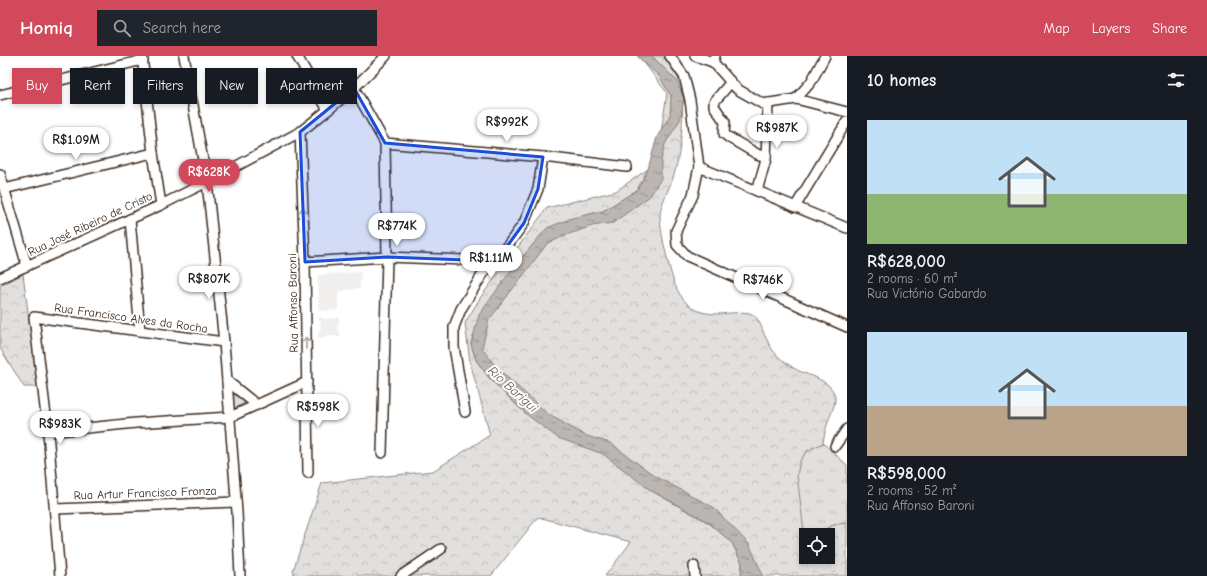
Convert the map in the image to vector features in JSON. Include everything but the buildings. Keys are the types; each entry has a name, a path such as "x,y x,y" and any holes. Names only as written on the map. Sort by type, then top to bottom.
{"street":[{"path":"184,56 207,182 224,342 240,576"},
{"path":"297,56 328,110"},
{"name":"Rua José Ribeiro de Cristo","path":"357,85 385,56"},
{"path":"670,56 684,76 690,100 699,167 693,195 676,231 677,245 687,256 847,327"},
{"path":"695,56 714,59 737,89 763,104 796,99 847,112"},
{"path":"796,99 811,82 825,56"},
{"path":"0,95 142,58 153,153 161,205"},
{"path":"731,82 714,102 714,106 725,122 724,134 757,154 766,157"},
{"path":"357,94 384,143 387,257 382,453"},
{"path":"757,191 766,157 768,103"},
{"name":"Rua José Ribeiro de Cristo","path":"0,278 161,205 207,182 300,132 335,104"},
{"path":"795,206 847,121"},
{"name":"Rua Affonso Baroni","path":"300,132 305,262 308,473"},
{"path":"384,143 543,157 628,167"},
{"path":"4,190 153,153"},
{"path":"465,412 454,347 454,326 461,309 490,261 508,245 524,223 538,189 543,157"},
{"path":"699,167 847,228"},
{"path":"0,174 27,266"},
{"path":"130,219 140,331"},
{"path":"305,262 387,257 490,261"},
{"name":"Rua Francisco Alves da Rocha","path":"48,432 34,317 224,342"},
{"path":"227,381 257,405"},
{"path":"60,576 48,432 136,423 230,417 307,382"},
{"path":"835,446 847,429"},
{"name":"Rua Artur Francisco Fronza","path":"55,509 236,502"},
{"path":"402,576 441,550"},
{"path":"694,566 695,576"}],"highlighted area":[{"path":"354,88 385,143 543,157 538,189 524,223 508,245 491,261 387,257 305,262 300,132"}],"shaded area":[{"path":"361,272 360,288 338,292 338,310 319,311 318,275"},
{"path":"321,317 323,319 338,317 340,319 338,323 338,332 341,334 340,337 324,336 321,339 318,337 321,323 318,319"}],"green space":[{"path":"639,56 662,56 674,70 681,86 683,105 679,153 674,176 663,203 660,221 668,262 676,287 681,296 692,307 706,313 722,314 744,312 752,314 759,322 765,337 779,357 797,370 828,385 834,393 835,401 826,427 823,443 807,451 800,461 797,475 804,528 799,528 799,564 835,564 835,528 827,528 842,523 847,524 847,576 761,576 732,536 710,523 732,543 742,563 741,576 605,576 631,542 538,517 491,576 295,576 293,571 322,483 433,471 490,435 470,362 465,323 480,298 547,208 616,191 648,169 637,190 603,211 582,216 638,205 660,139 667,93","holes":["473,336 472,346 504,374 544,420 526,414 490,379 476,360 471,344"]},
{"path":"23,274 38,387 24,387 0,348 0,286"},
{"path":"231,384 250,400 233,408"},
{"path":"823,443 847,465 847,524 842,523 827,528 802,528 799,524 796,491 799,464 803,456 813,447"}],"water":[{"name":"Rio Barigui","path":"637,56 652,56 677,81 684,99 680,120 665,144 661,161 661,179 650,196 613,223 592,226 566,235 547,244 489,320 482,348 497,368 548,414 584,435 610,443 655,476 713,507 749,544 762,573 761,576 741,576 742,563 732,543 708,522 650,490 603,454 558,438 526,414 490,379 476,360 471,344 479,315 512,269 547,228 572,218 603,211 637,190 648,169 657,137 670,115 671,96 659,76"}]}
